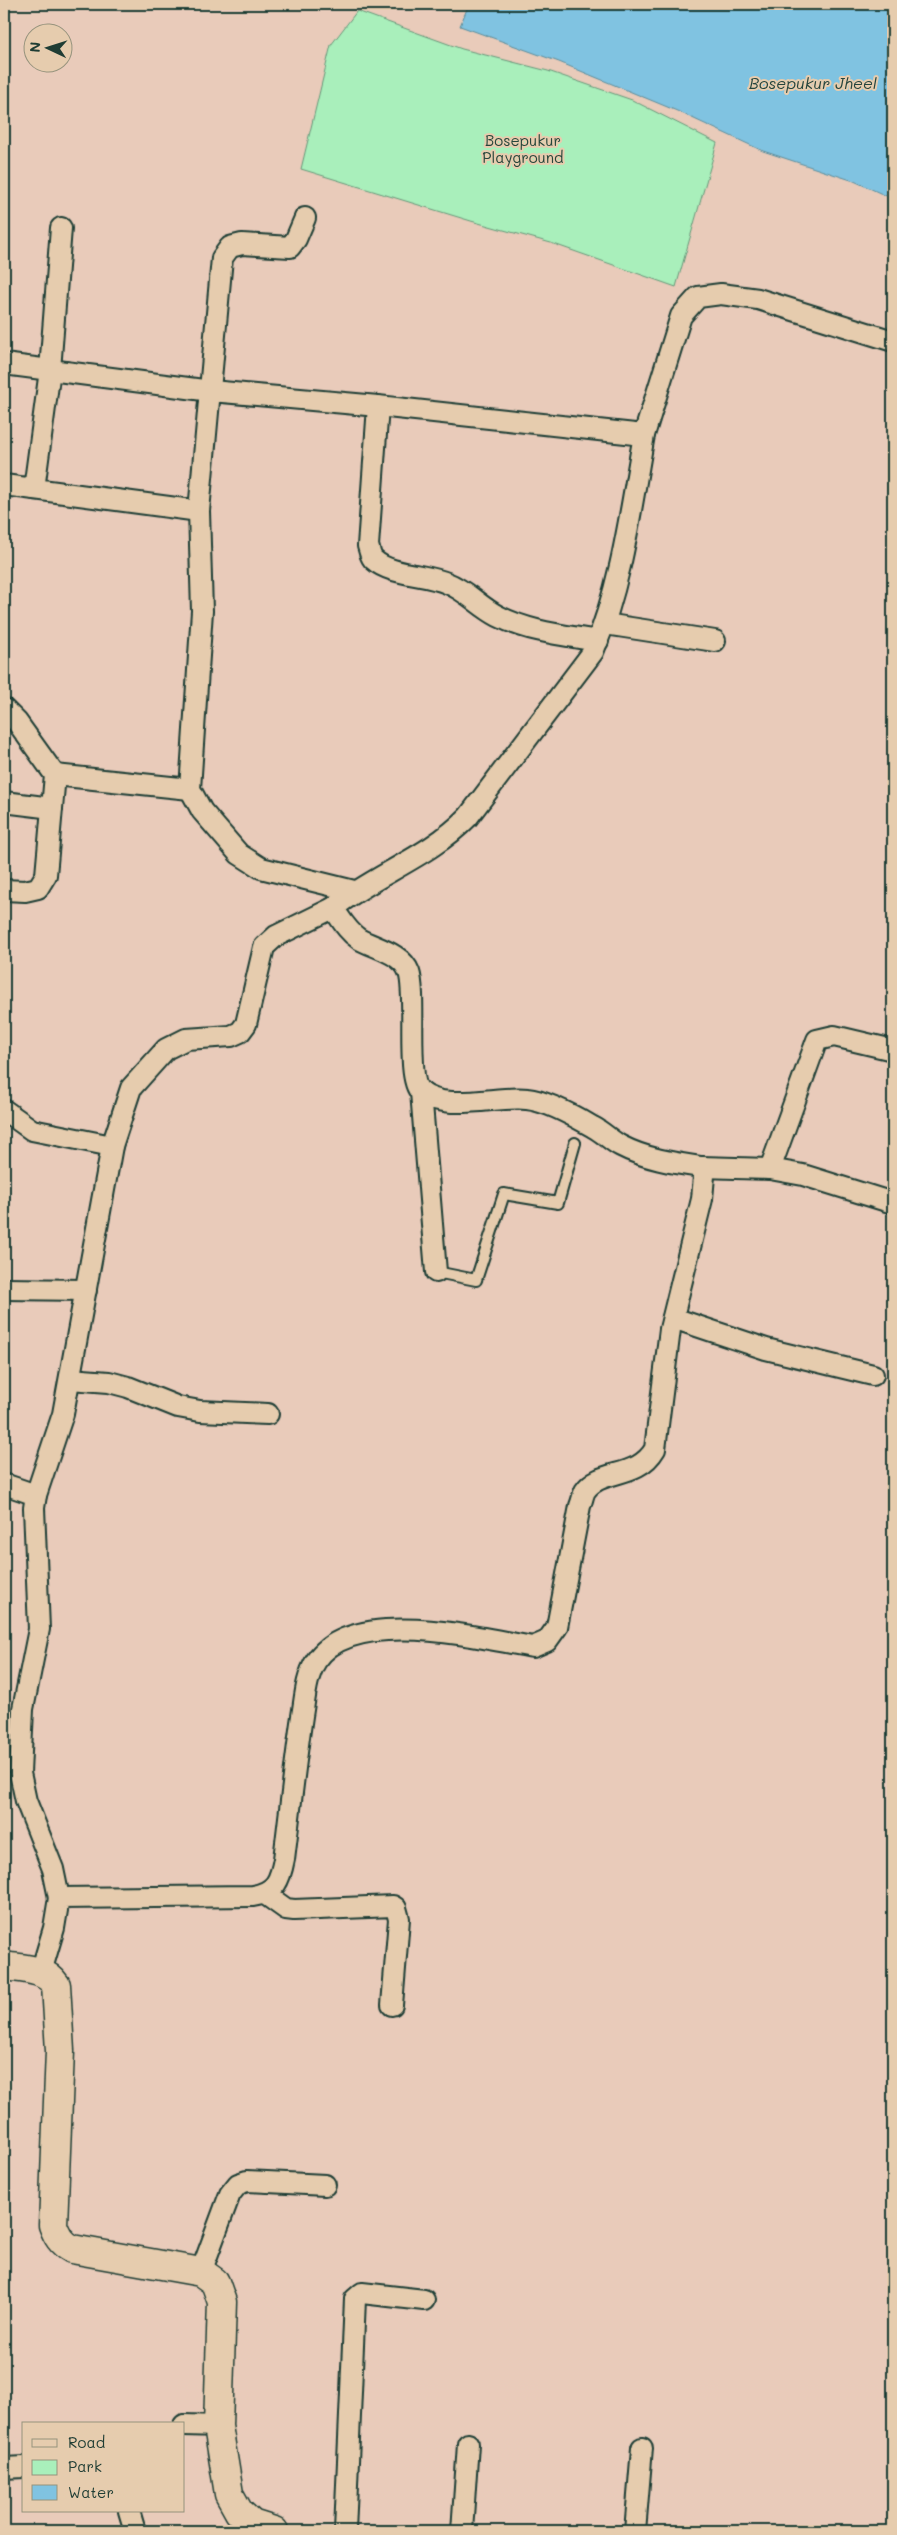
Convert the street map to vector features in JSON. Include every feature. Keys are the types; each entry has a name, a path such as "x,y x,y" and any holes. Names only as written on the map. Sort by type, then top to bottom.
{"street":[{"path":"305,218 290,248 242,244 230,248 222,258 199,511 202,611 190,789 202,811 239,854 261,868 354,891"},
{"path":"34,489 50,370 61,228"},
{"path":"41,1972 54,1928 59,1898 53,1869 26,1801 20,1773 23,1709 39,1629 34,1508 36,1495 63,1414 112,1146 131,1088 166,1049 186,1039 231,1036 240,1032 246,1024 264,947 276,936 333,908 354,891 436,845 462,822 593,652 601,633 622,551 644,435 681,316 698,297 721,294 758,300 893,341"},
{"path":"4,364 211,391 378,406 644,435"},
{"path":"378,406 368,538 372,559 382,566 445,582 456,587 495,615 528,629 715,640"},
{"path":"4,485 199,511"},
{"path":"4,709 17,722 55,774 46,876 38,888 25,891 4,890"},
{"path":"55,774 190,789"},
{"path":"4,802 52,808"},
{"path":"333,908 348,930 359,939 397,958 408,971 411,987 414,1070 416,1086 421,1092 437,1099 478,1103 515,1098 539,1101 593,1127 620,1146 648,1157 701,1167 770,1169 803,1175 893,1203"},
{"path":"770,1169 817,1040 834,1036 893,1050"},
{"path":"421,1092 436,1272"},
{"path":"4,1110 32,1130 112,1146"},
{"path":"266,1894 273,1888 281,1874 308,1684 316,1662 326,1650 358,1636 405,1628 432,1629 533,1647 547,1641 558,1627 580,1506 586,1490 603,1478 630,1471 642,1465 649,1459 655,1449 662,1378 673,1318 702,1199 704,1176 701,1167"},
{"path":"4,1289 86,1290"},
{"path":"673,1318 766,1349 873,1375"},
{"path":"70,1379 119,1384 178,1407 192,1410 268,1414"},
{"path":"4,1484 36,1495"},
{"path":"59,1898 266,1894 286,1909 294,1910 393,1906 396,1908 399,1919 392,2005"},
{"path":"4,1966 41,1972 50,1976 56,1985 60,2051 53,2225 56,2232 60,2240 72,2249 200,2272 215,2282 222,2302 218,2426 229,2494 239,2512 259,2529"},
{"path":"200,2272 230,2194 238,2184 247,2181 325,2185"},
{"path":"345,2531 355,2299 362,2293 424,2300"},
{"path":"185,2425 218,2426"},
{"path":"462,2531 468,2444"},
{"path":"635,2531 642,2448"},
{"path":"4,2468 22,2467"},
{"path":"129,2512 135,2531"}],"lane":[{"path":"436,1272 476,1280 504,1194 558,1203 574,1143"}],"green space":[{"name":"Bosepukur Playground","path":"357,11 462,49 548,71 632,100 717,143 676,287 551,243 471,221 301,169 331,45"}],"water":[{"name":"Bosepukur Jheel","path":"469,4 893,4 893,199 854,181 763,151 677,111 559,62 460,26"}]}
